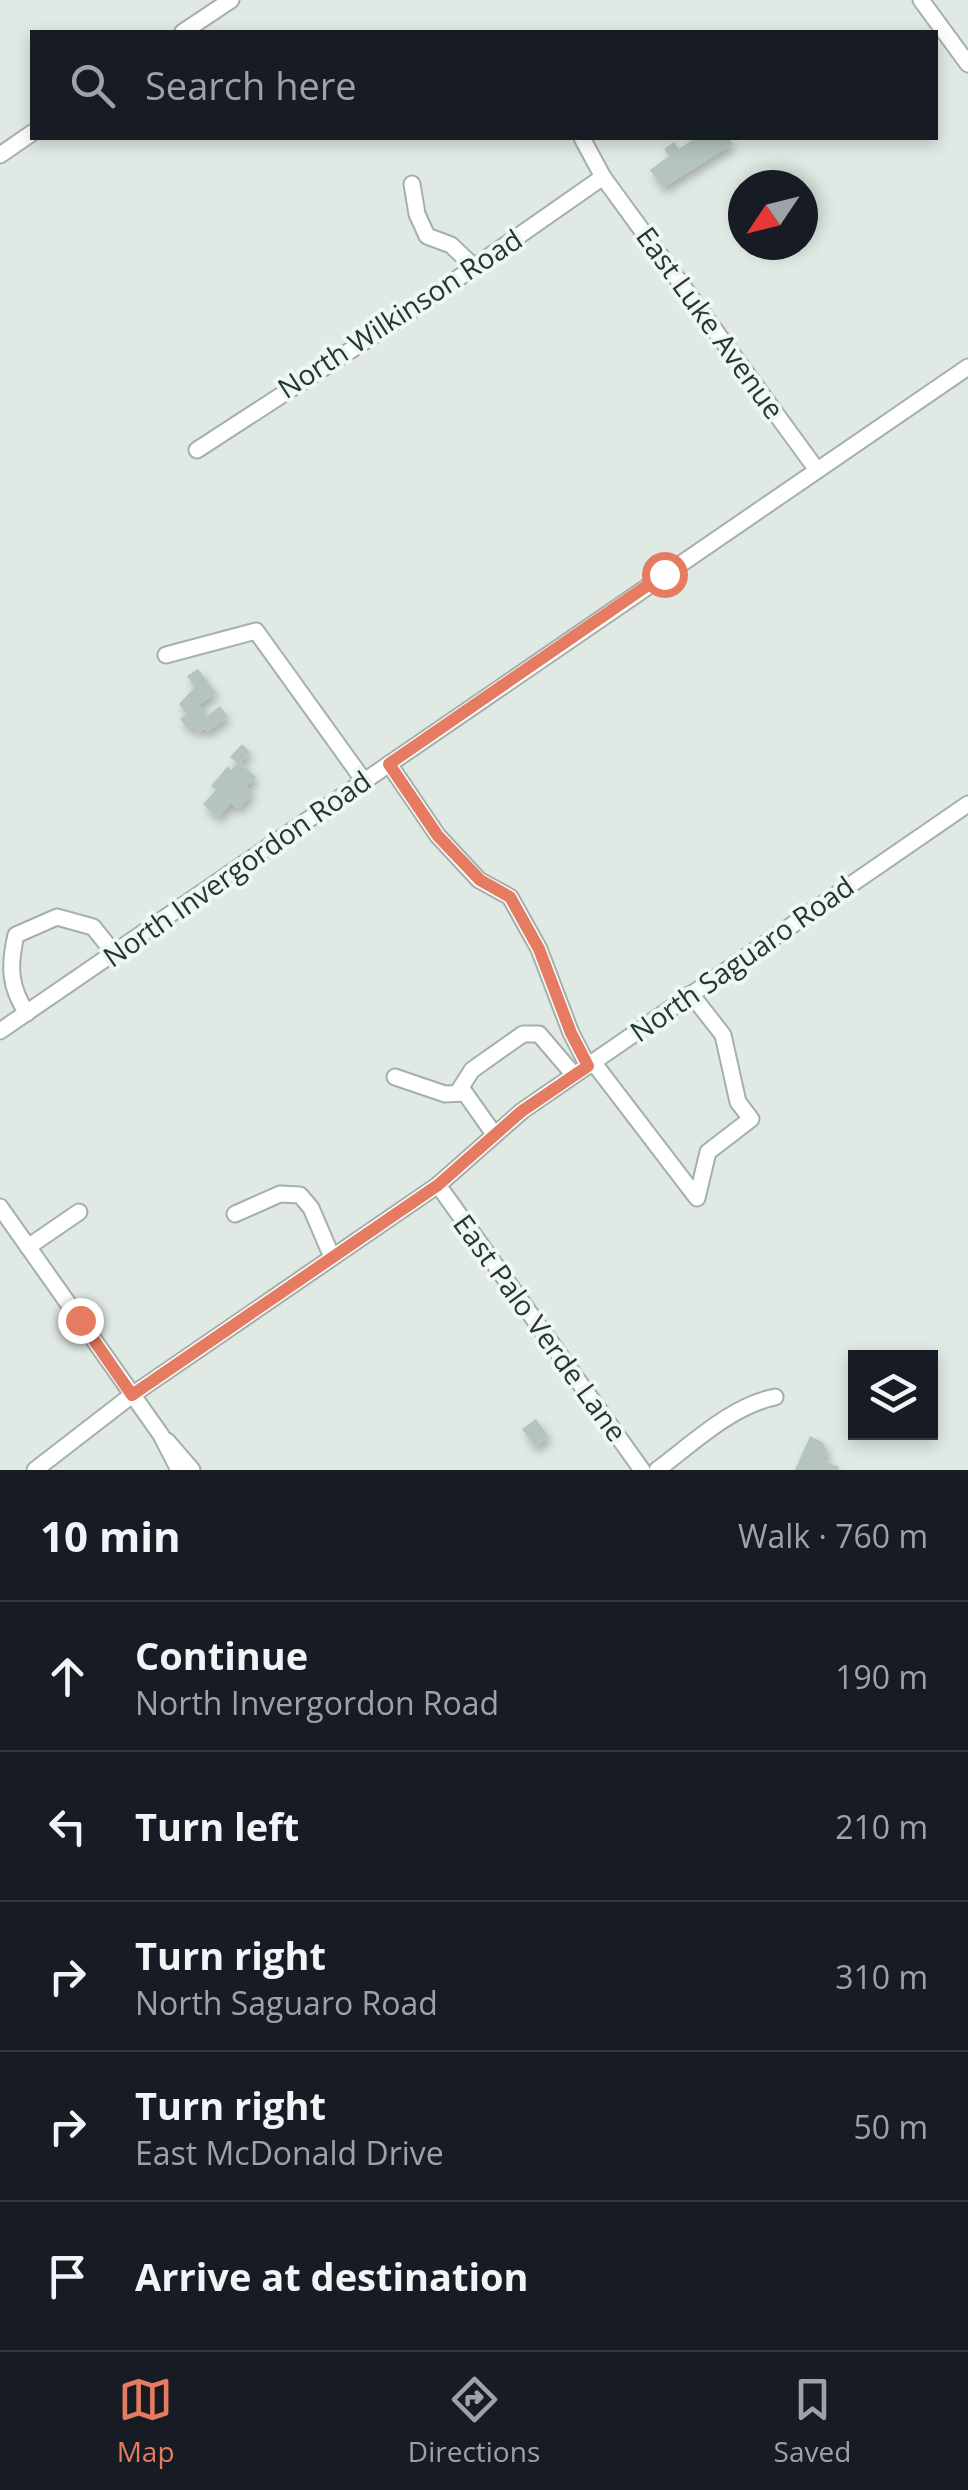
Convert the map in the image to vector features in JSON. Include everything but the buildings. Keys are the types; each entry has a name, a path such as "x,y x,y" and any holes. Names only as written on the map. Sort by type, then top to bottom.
{"street":[{"path":"186,30 231,0"},
{"path":"920,0 968,64"},
{"path":"0,155 30,134"},
{"name":"East Luke Avenue","path":"583,140 603,176 816,470"},
{"name":"North Wilkinson Road","path":"196,450 278,394 310,378 603,176"},
{"path":"412,184 417,214 427,236 451,245 474,267"},
{"name":"North Invergordon Road","path":"0,1031 968,366"},
{"path":"166,655 256,631 364,781"},
{"path":"389,764 438,836 480,880 510,897 539,949 585,1067"},
{"name":"North Saguaro Road","path":"35,1470 132,1395 438,1185 494,1134 585,1067 968,804"},
{"path":"27,1013 14,995 10,962 16,935 57,917 93,928 114,953"},
{"path":"458,1092 472,1070 523,1034 539,1034 585,1067 697,1198 708,1152 751,1120 738,1102 723,1036 691,994"},
{"path":"395,1077 445,1094 465,1093 494,1134"},
{"name":"East Palo Verde Lane","path":"438,1185 642,1470"},
{"path":"235,1214 280,1194 300,1194 311,1208 332,1258"},
{"path":"0,1207 161,1435 192,1470"},
{"path":"28,1248 79,1212"},
{"path":"657,1470 755,1401 775,1397"},
{"path":"161,1435 179,1470"}],"route":[{"path":"80,1320 132,1395 438,1185 522,1111 588,1066 539,949 510,897 480,880 438,836 389,764 664,574"}]}
